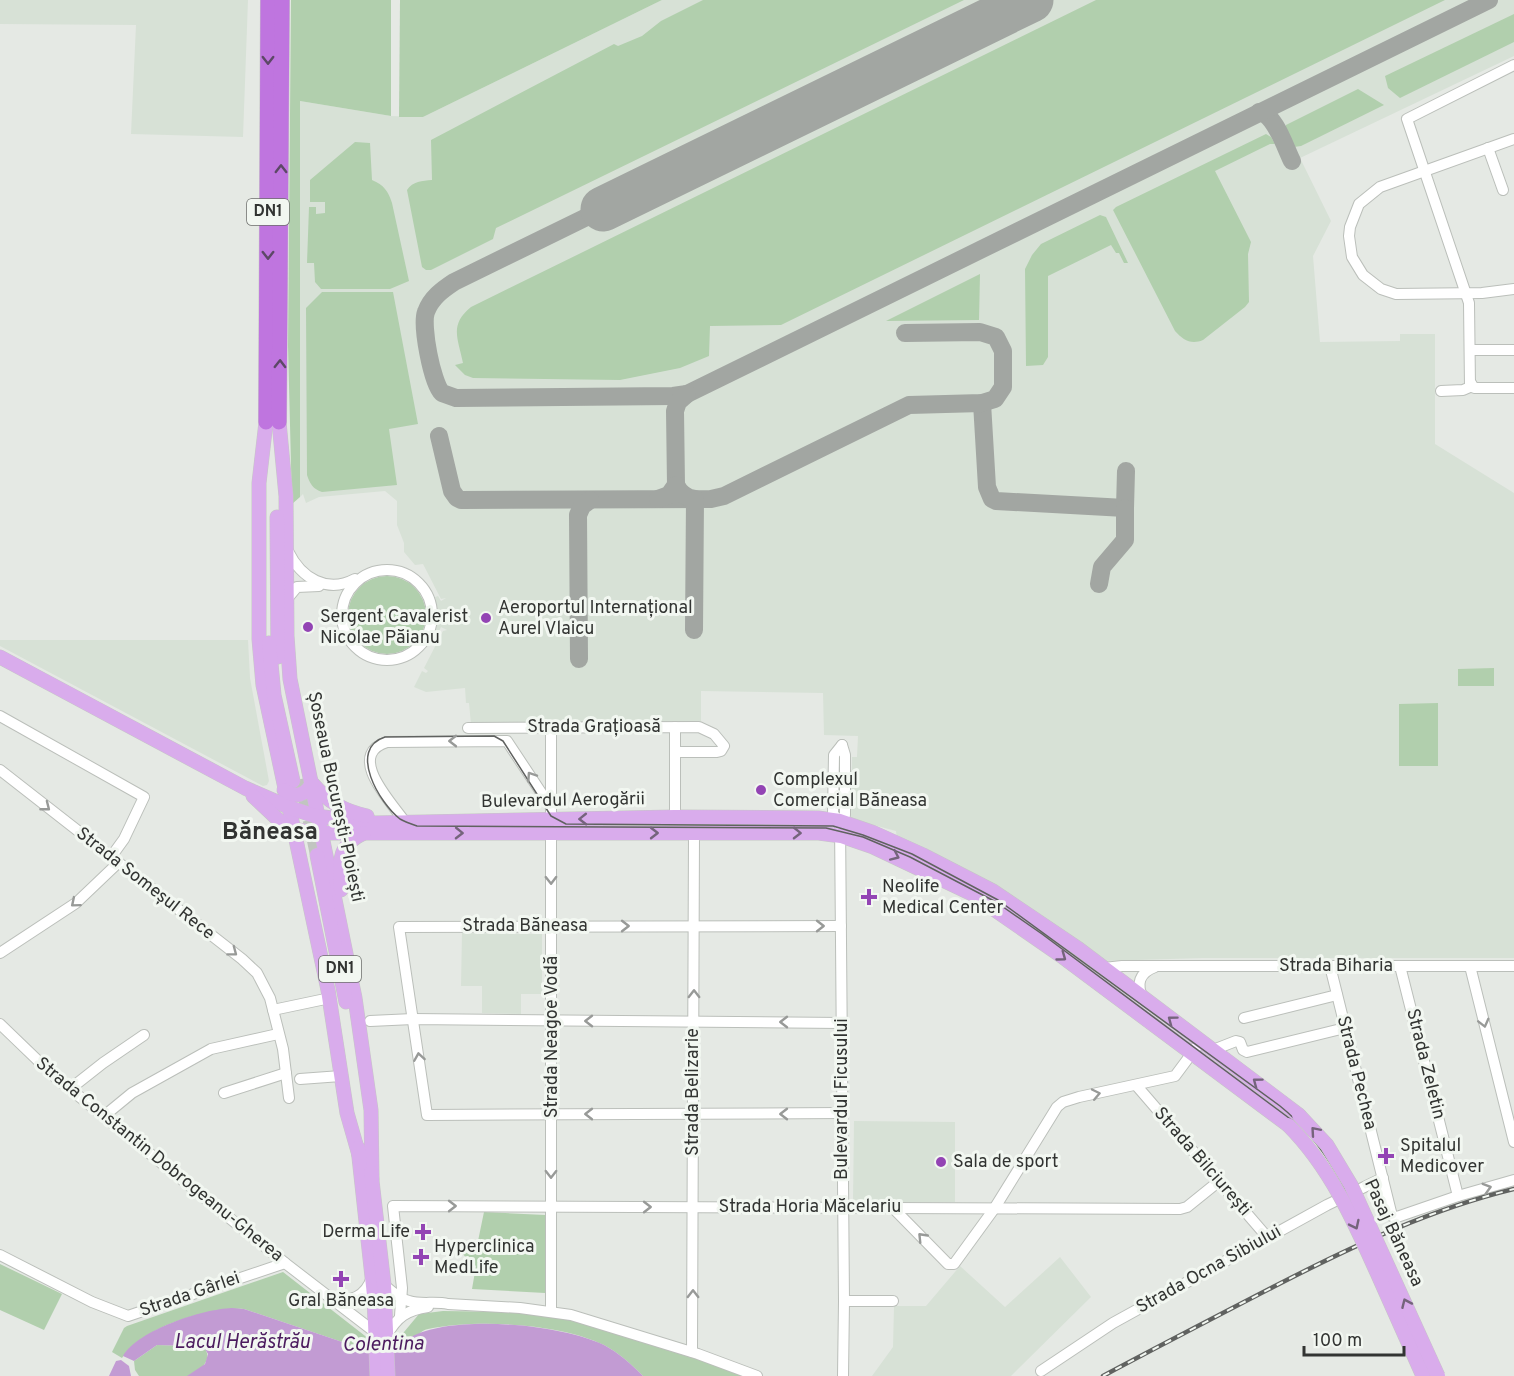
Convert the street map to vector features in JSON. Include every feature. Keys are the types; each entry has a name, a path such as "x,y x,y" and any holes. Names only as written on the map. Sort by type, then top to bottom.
{"highway":[{"name":"Șoseaua București-Ploiești","path":"272,422 275,0"}],"main road":[{"name":"Șoseaua București-Ploiești","path":"272,422 286,496 293,799"},
{"name":"Șoseaua București-Ploiești","path":"272,422 278,653 293,799 316,827"},
{"name":"Șoseaua București-Ploiești","path":"272,422 260,483 259,639 264,693 293,799 316,827 313,853 330,998 347,1113 359,1155"},
{"path":"0,657 255,796 284,826 316,827 313,853"},
{"path":"255,796 273,792 293,799 324,796 344,809 405,822"},
{"name":"Bulevardul Aerogării","path":"255,796 278,813 293,799 316,827 366,832 551,820 694,833 819,833 841,836 893,855 972,894 1055,951 1192,1054"},
{"name":"Bulevardul Aerogării","path":"316,827 353,822 675,817 818,818 840,821 904,846 980,884 1034,917 1104,968"},
{"path":"343,932 341,856 346,844 366,832"},
{"name":"Șoseaua București-Ploiești","path":"313,853 343,932 355,998 370,1110 381,1337 388,1376"},
{"name":"Șoseaua București-Ploiești","path":"313,853 338,999 378,1281"},
{"name":"Șoseaua București-Ploiești","path":"313,853 346,998 372,1179"},
{"name":"Pasaj Băneasa","path":"1104,968 1299,1115 1320,1137 1346,1175 1438,1376"},
{"name":"Pasaj Băneasa","path":"1192,1054 1288,1125 1313,1153 1339,1192 1424,1376"},
{"name":"Șoseaua București-Ploiești","path":"377,1376 381,1337"}],"street":[{"path":"1514,65 1407,119 1469,303 1471,383 1474,388 1514,388"},
{"path":"1514,139 1380,187 1359,204 1349,236 1352,257 1363,276 1382,289 1396,294 1466,293 1514,289"},
{"path":"1488,148 1503,190"},
{"path":"1471,350 1514,350"},
{"path":"1441,390 1467,389 1471,383"},
{"path":"286,549 295,564 312,583"},
{"path":"287,600 297,587 312,583 343,588 379,570 393,570 414,578 424,589 430,602 432,617 429,631 420,646 403,657 394,659 374,658 362,653 349,640 344,629 341,617 343,588"},
{"path":"0,716 144,797 115,860 76,903 0,953"},
{"name":"Strada Grațioasă","path":"675,727 675,817"},
{"name":"Strada Grațioasă","path":"468,728 699,727 707,729 720,738 724,746 721,751 717,752 675,752"},
{"name":"Strada Grațioasă","path":"492,741 512,728"},
{"name":"Strada Neagoe Vodă","path":"551,728 551,1311"},
{"name":"Strada Grațioasă","path":"405,822 372,773 370,759 377,747 387,742 508,742 551,820"},
{"name":"Bulevardul Ficusului","path":"840,821 845,815 845,755 842,745 834,755 833,814 840,821 841,836 843,1376"},
{"name":"Strada Someșul Rece","path":"0,770 257,973 266,986 283,1049 289,1098"},
{"name":"Strada Belizarie","path":"692,1352 694,833"},
{"name":"Strada Băneasa","path":"551,1114 427,1115 399,927 841,926"},
{"name":"Strada Biharia","path":"1104,968 1115,966 1514,966"},
{"path":"1143,998 1139,985 1141,976 1147,970 1158,966"},
{"name":"Strada Pechea","path":"1330,966 1392,1216 1397,1217 1458,1196"},
{"name":"Strada Zeletin","path":"1400,966 1458,1196"},
{"path":"1470,966 1514,1142"},
{"path":"1244,1018 1336,995"},
{"path":"273,1010 330,998"},
{"path":"370,1021 413,1019 842,1023"},
{"name":"Strada Constantin Dobrogeanu-Gherea","path":"0,1024 41,1065 70,1089 285,1263 381,1337"},
{"path":"1213,1050 1236,1041 1240,1042 1243,1050 1247,1052 1345,1028"},
{"path":"104,1116 132,1094 211,1049 278,1034"},
{"path":"70,1089 144,1035"},
{"path":"893,1208 951,1265 954,1264 994,1209 1058,1107 1064,1102 1079,1097 1175,1076 1201,1041"},
{"path":"224,1093 286,1073"},
{"path":"300,1079 341,1076"},
{"name":"Strada Bilciurești","path":"1136,1085 1268,1238"},
{"path":"551,1114 843,1113"},
{"name":"Strada Ocna Sibiului","path":"1041,1371 1113,1323 1383,1178"},
{"path":"1458,1196 1514,1180"},
{"name":"Strada Horia Măcelariu","path":"402,1298 393,1206 1180,1209 1187,1207 1218,1182"},
{"name":"Strada Gârlei","path":"0,1255 92,1302 128,1316 285,1263"},
{"path":"378,1281 411,1302 438,1302 448,1305"},
{"name":"Strada Constantin Dobrogeanu-Gherea","path":"321,1290 339,1299 351,1299 378,1281"},
{"path":"400,1316 402,1298"},
{"path":"844,1301 893,1301"},
{"path":"381,1337 400,1316 411,1310 448,1305 551,1311 592,1320 758,1376"}],"shaded area":[{"path":"0,0 248,0 243,137 131,134 136,25 0,24"},
{"path":"662,0 1514,0 1514,56 1300,158 1331,221 1313,256 1320,342 1400,341 1400,334 1435,334 1435,444 1514,493 1514,958 1203,958 1103,961 897,839 896,831 851,819 852,757 857,757 858,736 824,735 823,693 701,691 701,722 471,724 465,688 426,692 414,687 422,671 426,673 428,671 424,668 443,631 447,630 441,627 438,633 435,632 438,615 435,597 438,596 441,601 446,598 441,599 423,564 415,565 404,552 404,543 397,525 397,501 385,491 319,497 306,503 303,494 300,497 300,101 391,116 423,117"},
{"path":"0,640 248,640 250,678 269,781 267,785 263,786 0,646"},
{"path":"462,933 542,934 542,994 521,994 521,1014 482,1013 482,986 461,986"},
{"path":"854,1121 955,1122 955,1202 853,1202"},
{"path":"1060,1257 1091,1297 1011,1376 872,1376 893,1347 894,1306 926,1306 960,1266 1005,1307"}],"green space":[{"path":"291,0 391,0 391,116 300,101 300,497 292,504 288,346"},
{"path":"400,0 662,0 423,117 399,117"},
{"path":"703,0 964,0 496,228 493,239 431,270 422,267 407,190 415,183 432,180 431,140 614,44 618,46 642,36 661,21"},
{"path":"1096,0 1445,0 781,325 710,326 709,356 680,368 620,380 473,378 465,375 455,365 463,363 457,326 471,307"},
{"path":"1514,14 1514,42 1400,98 1388,88 1385,76"},
{"path":"1358,89 1384,105 1301,146 1294,147 1285,130 1286,125"},
{"path":"1266,134 1275,144 1270,144 1215,171 1251,242 1248,254 1249,302 1203,340 1188,341 1175,331 1113,210"},
{"path":"355,142 370,143 372,180 385,189 392,203 409,281 390,289 321,289 315,282 314,263 307,263 309,207 316,207 316,214 325,213 325,202 310,202 310,180"},
{"path":"1100,215 1106,217 1128,263 1124,263 1119,253 1116,253 1111,245 1048,276 1048,357 1043,365 1026,366 1025,269 1041,244"},
{"path":"980,274 979,320 886,321"},
{"path":"322,292 393,292 418,424 389,429 397,485 322,492 314,488 308,478 306,308"},
{"path":"387,576 402,579 415,587 423,600 426,615 423,630 415,643 402,651 387,654 372,651 359,643 351,630 348,615 351,600 359,587 372,579"},
{"path":"1494,668 1494,686 1458,686 1458,669"},
{"path":"1438,703 1438,766 1399,766 1399,704"},
{"path":"484,1212 545,1215 545,1293 472,1289 476,1266 459,1251 460,1245 478,1241"},
{"path":"0,1264 62,1294 44,1330 0,1310"},
{"path":"283,1272 369,1339 369,1351 244,1309 230,1309 195,1315 160,1328 132,1347 122,1358 112,1352 127,1326"},
{"path":"443,1311 510,1312 558,1316 630,1336 746,1376 643,1376 625,1359 604,1345 564,1332 518,1325 470,1324 428,1329 398,1349 399,1338 419,1314"},
{"path":"157,1345 205,1349 206,1361 200,1369 188,1376 139,1376 135,1370 134,1361"}],"water":[{"name":"Lacul Herăstrău","path":"232,1308 244,1309 369,1351 381,1352 407,1347 411,1337 430,1330 453,1326 479,1324 535,1327 585,1338 604,1345 625,1359 643,1376 187,1376 205,1364 208,1354 205,1349 157,1345 134,1361 123,1356 142,1338 156,1330 205,1312"},
{"path":"121,1360 129,1366 131,1376 109,1376 116,1361"}],"taxiway":[{"path":"603,209 454,282 434,298 426,312 426,341 431,366 442,393 456,398 687,394 1489,0"},
{"path":"1259,112 1265,114 1275,125 1292,161"},
{"path":"439,436 452,491 461,500 711,499 724,496 909,405 982,403 995,399 1003,387 1003,351 996,337 980,332 905,333"},
{"path":"676,485 675,411 678,402 687,394"},
{"path":"982,403 987,487 992,499 996,501 1125,508 1126,471"},
{"path":"658,499 669,495 676,485 684,495 695,499 694,630"},
{"path":"579,659 578,515 582,506 590,500"},
{"path":"1099,584 1102,567 1125,540 1125,508"}],"runway":[{"path":"603,209 1031,0"}],"tunnel":[{"path":"301,779 317,855"}],"tram line":[{"path":"1429,1376 1370,1243 1353,1211 1335,1179 1293,1121 996,902 910,857 863,837 826,828 417,826 400,819 384,802 371,777 368,753 374,743 385,737 494,736 503,741 551,816 566,824 833,826 912,854 998,900 1280,1106 1298,1122 1328,1160 1352,1201 1432,1376"}],"railway":[{"path":"1103,1376 1334,1256 1423,1218 1514,1189"}],"place":[{"name":"Aeroportul Internațional Aurel Vlaicu","path":"486,618"},
{"name":"Sergent Cavalerist Nicolae Păianu","path":"308,627"},
{"name":"Complexul Comercial Băneasa","path":"761,790"},
{"name":"Neolife Medical Center","path":"869,897"},
{"name":"Spitalul Medicover","path":"1386,1156"},
{"name":"Sala de sport","path":"941,1162"},
{"name":"Derma Life","path":"423,1232"},
{"name":"Hyperclinica MedLife","path":"421,1257"},
{"name":"Gral Băneasa","path":"341,1279"}],"district":[{"name":"Băneasa","path":"270,833"}],"water label":[{"name":"Colentina","path":"383,1345"}]}
